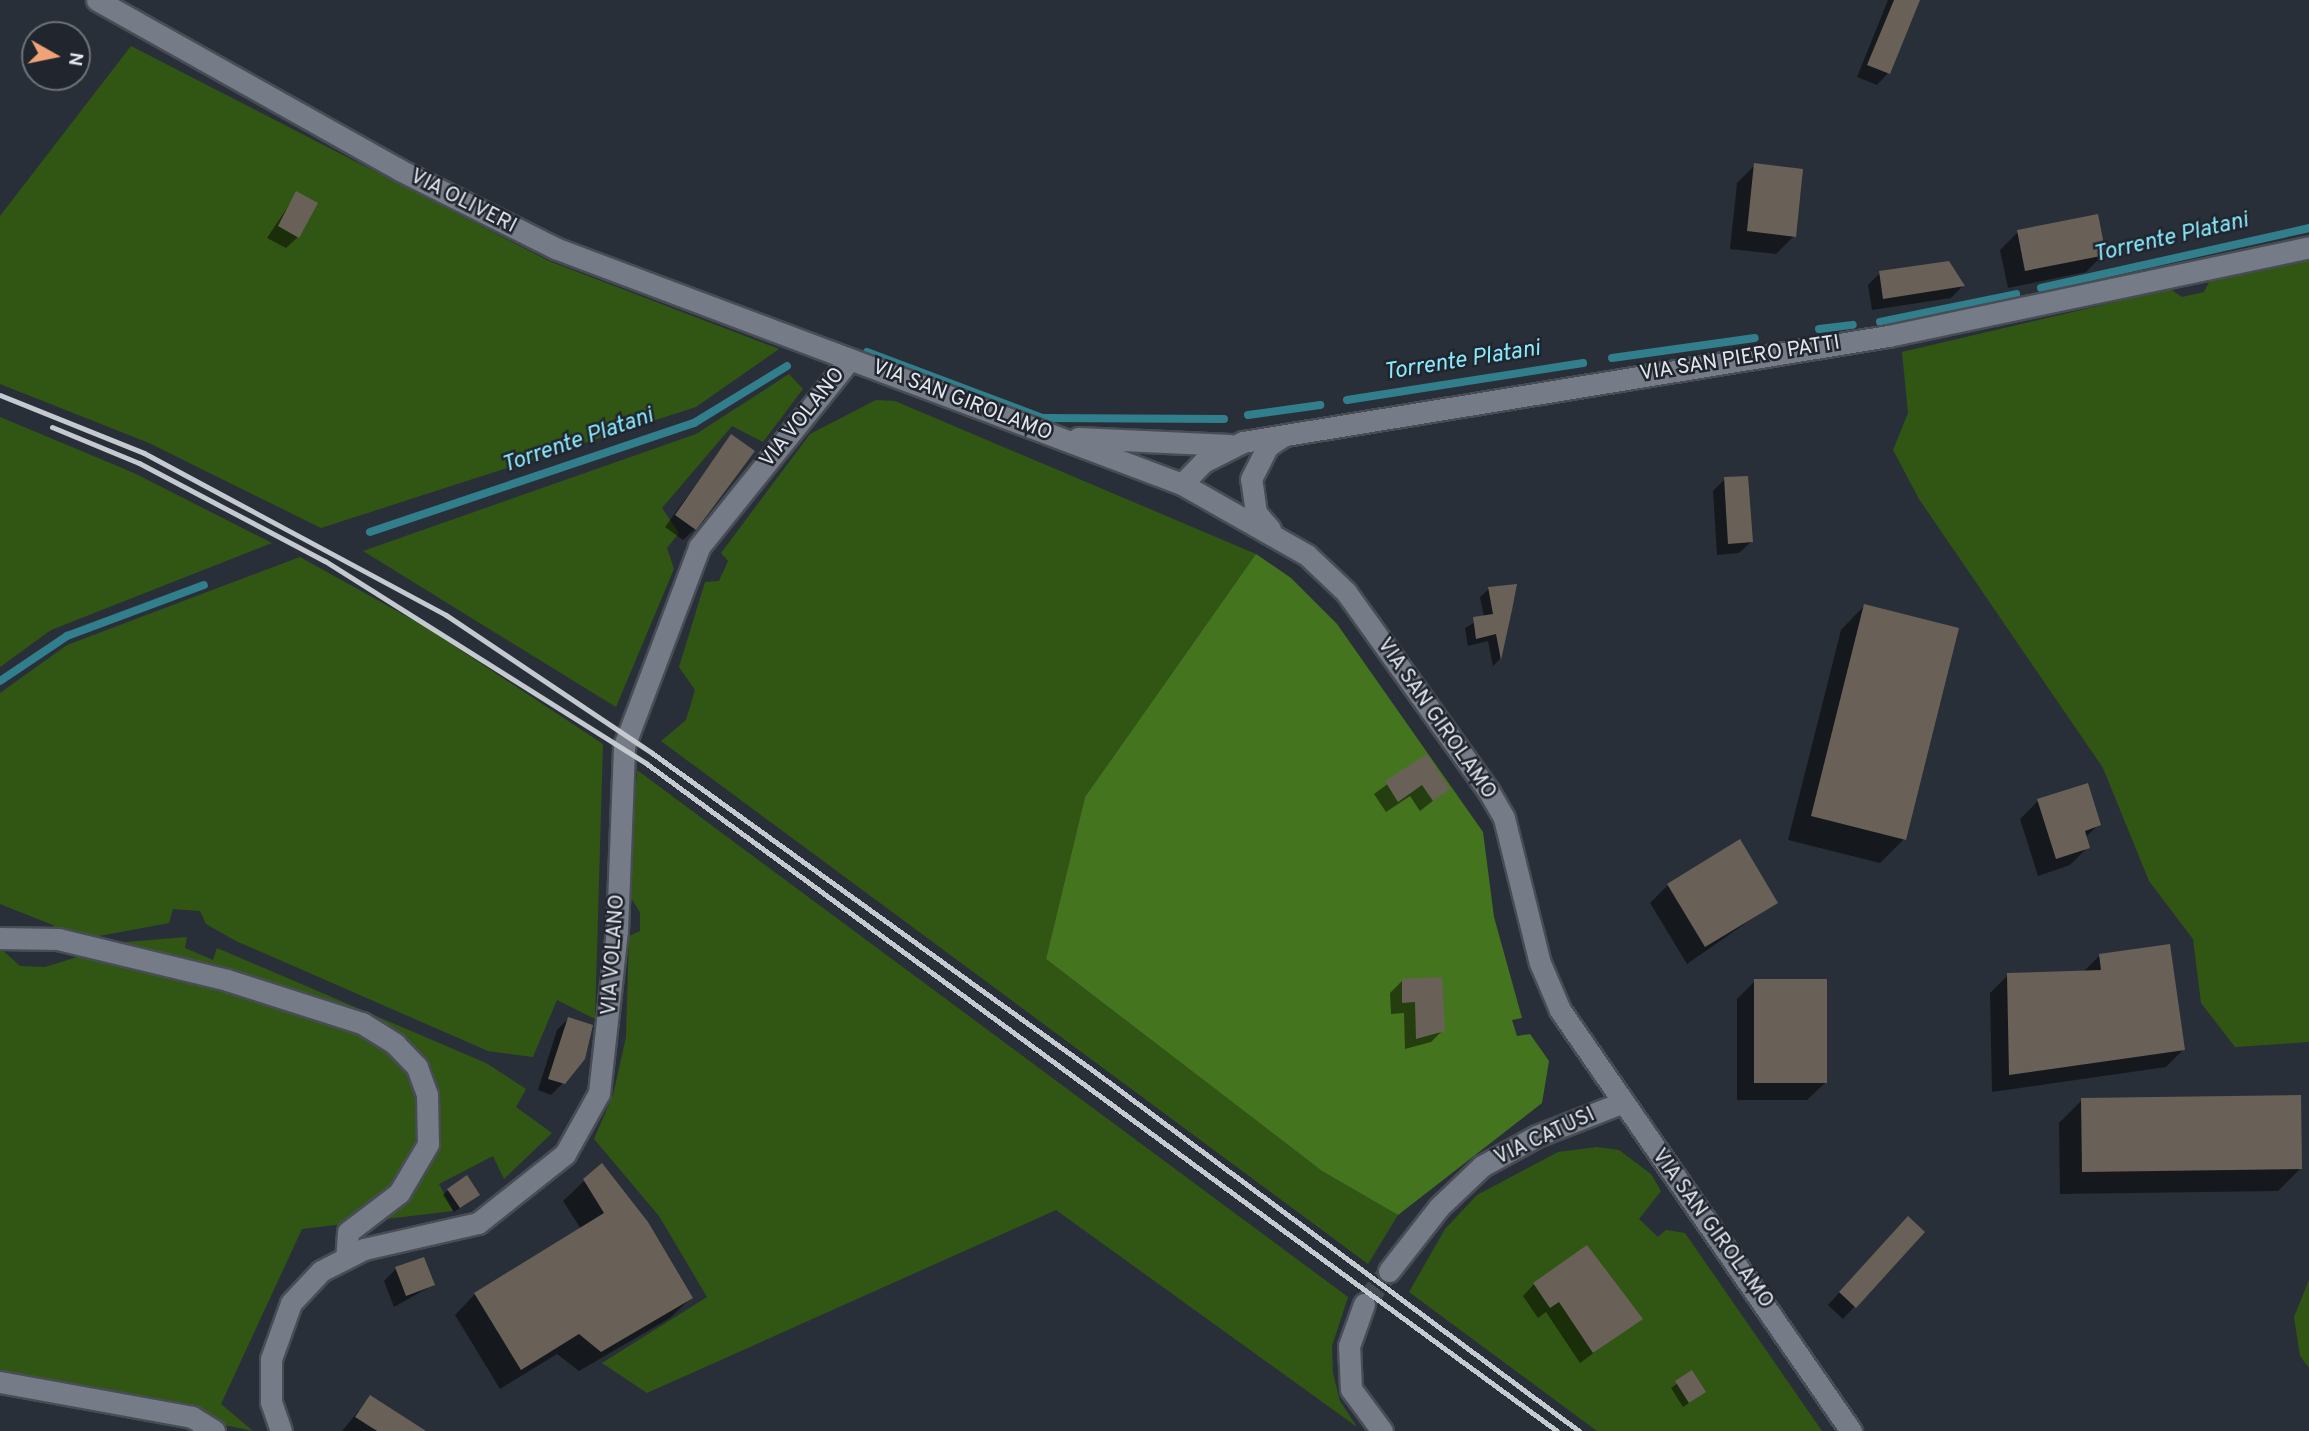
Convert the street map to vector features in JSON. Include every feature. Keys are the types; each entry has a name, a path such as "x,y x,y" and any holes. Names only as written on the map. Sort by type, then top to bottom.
{"street":[{"name":"VIA OLIVERI","path":"97,0 400,170 555,248 850,359"},
{"name":"VIA SAN PIERO PATTI","path":"1182,484 1230,444 1888,336 2309,247"},
{"name":"VIA SAN GIROLAMO","path":"850,359 1182,484 1271,531 1346,592 1488,790 1513,850 1539,963 1560,1010 1621,1103 1851,1431"},
{"name":"VIA VOLANO","path":"281,1431 271,1402 271,1359 291,1303 321,1271 346,1258 478,1223 565,1154 594,1103 607,1046 616,944 624,746 699,547 850,359"},
{"path":"1271,531 1256,513 1251,479 1268,446 1286,434"},
{"path":"1054,436 1230,444"},
{"path":"0,938 58,939 227,981 362,1023 395,1044 417,1067 427,1094 428,1144 399,1193 348,1232 346,1258"},
{"name":"VIA CATUSI","path":"1389,1271 1439,1207 1482,1166 1537,1136 1621,1103"},
{"path":"1364,1304 1349,1346 1351,1389 1382,1431"},
{"path":"0,1382 191,1418 214,1431"}],"green space":[{"path":"131,46 549,261 779,349 696,407 321,528 149,443 0,384 0,216"},
{"path":"2309,260 2309,1042 2235,1047 2201,1003 2193,939 2149,881 2103,768 1919,499 1893,450 1908,413 1902,352 2170,289 2182,297 2204,292 2210,280"},
{"path":"789,374 803,389 763,442 732,426 662,508 679,533 667,548 674,569 616,707 363,551 696,434"},
{"path":"876,400 895,401 1256,554 1085,797 1046,959 1322,1171 1398,1215 1368,1264 661,741 686,720 695,690 679,667 705,582 719,581 728,561 721,553 810,434"},
{"path":"0,417 134,473 272,543 51,630 0,667"},
{"path":"1256,554 1291,578 1337,624 1483,832 1494,917 1522,1018 1512,1020 1517,1036 1530,1034 1549,1061 1542,1103 1398,1215 1322,1171 1046,959 1085,797"},
{"path":"300,557 424,626 603,744 595,1019 557,1000 533,1057 488,1051 236,941 206,924 200,911 173,909 169,923 67,942 53,925 0,904 0,693 67,645"},
{"path":"637,770 1348,1297 1332,1346 1333,1373 1340,1401 1357,1427 1056,1210 647,1393 602,1363 707,1297 659,1216 594,1139 613,1095 626,1037 629,936 640,931 640,912 629,895"},
{"path":"187,937 185,948 213,960 217,948 486,1063 526,1089 516,1107 552,1133 504,1179 493,1156 439,1184 453,1211 302,1229 221,1404 253,1431 0,1378 0,948 20,966 45,967 126,942"},
{"path":"1597,1147 1619,1150 1651,1174 1661,1191 1639,1219 1658,1237 1666,1230 1685,1233 1822,1431 1597,1431 1409,1292 1445,1229 1477,1195 1558,1152"},
{"path":"2309,1280 2309,1368 2300,1356 2294,1317"}],"building":[{"path":"1894,0 1920,0 1890,74 1867,65"},
{"path":"1754,163 1803,169 1796,237 1747,231"},
{"path":"296,191 318,203 299,238 278,226"},
{"path":"2098,214 2106,255 2025,271 2017,230"},
{"path":"1949,261 1965,286 1883,299 1879,271"},
{"path":"731,434 755,451 696,530 675,515"},
{"path":"1748,476 1753,542 1728,544 1724,477"},
{"path":"1517,584 1501,660 1496,634 1476,639 1473,617 1493,614 1488,587"},
{"path":"1864,604 1959,628 1906,840 1811,816"},
{"path":"1427,754 1450,789 1433,801 1422,785 1398,802 1385,781"},
{"path":"2088,783 2101,825 2085,831 2090,848 2056,859 2037,799"},
{"path":"1740,839 1778,903 1705,947 1667,884"},
{"path":"2170,944 2185,1050 2009,1075 2007,973 2101,970 2099,954"},
{"path":"1442,977 1445,1031 1416,1039 1415,1002 1402,1003 1402,979"},
{"path":"1754,979 1827,979 1827,1083 1754,1083"},
{"path":"568,1017 593,1025 585,1059 565,1084 548,1079"},
{"path":"2301,1095 2302,1169 2082,1172 2081,1098"},
{"path":"602,1163 648,1222 693,1298 601,1352 579,1334 521,1370 474,1293 604,1213 583,1179"},
{"path":"467,1175 480,1195 460,1208 447,1189"},
{"path":"1908,1216 1925,1232 1856,1308 1839,1292"},
{"path":"1587,1245 1643,1319 1593,1353 1559,1302 1550,1308 1533,1283"},
{"path":"424,1257 435,1285 406,1296 395,1267"},
{"path":"1692,1370 1706,1392 1689,1403 1675,1381"},
{"path":"370,1395 426,1431 377,1431 355,1417"}],"waterway":[{"name":"Torrente Platani","path":"2041,288 2309,228"},
{"name":"Torrente Platani","path":"1880,322 2016,294"},
{"name":"Torrente Platani","path":"1819,329 1853,325"},
{"name":"Torrente Platani","path":"1612,358 1755,338"},
{"name":"Torrente Platani","path":"867,352 1043,418 1224,419"},
{"name":"Torrente Platani","path":"1347,400 1583,363"},
{"name":"Torrente Platani","path":"370,532 694,423 787,366"},
{"name":"Torrente Platani","path":"1248,415 1320,405"},
{"name":"Torrente Platani","path":"0,681 67,636 204,585"}],"tunnel":[{"path":"1364,1304 1389,1271"}],"railway":[{"path":"0,395 144,453 446,615 652,753 1091,1069 1579,1431"},
{"path":"52,427 139,463 325,561 647,764 1557,1431"}]}
